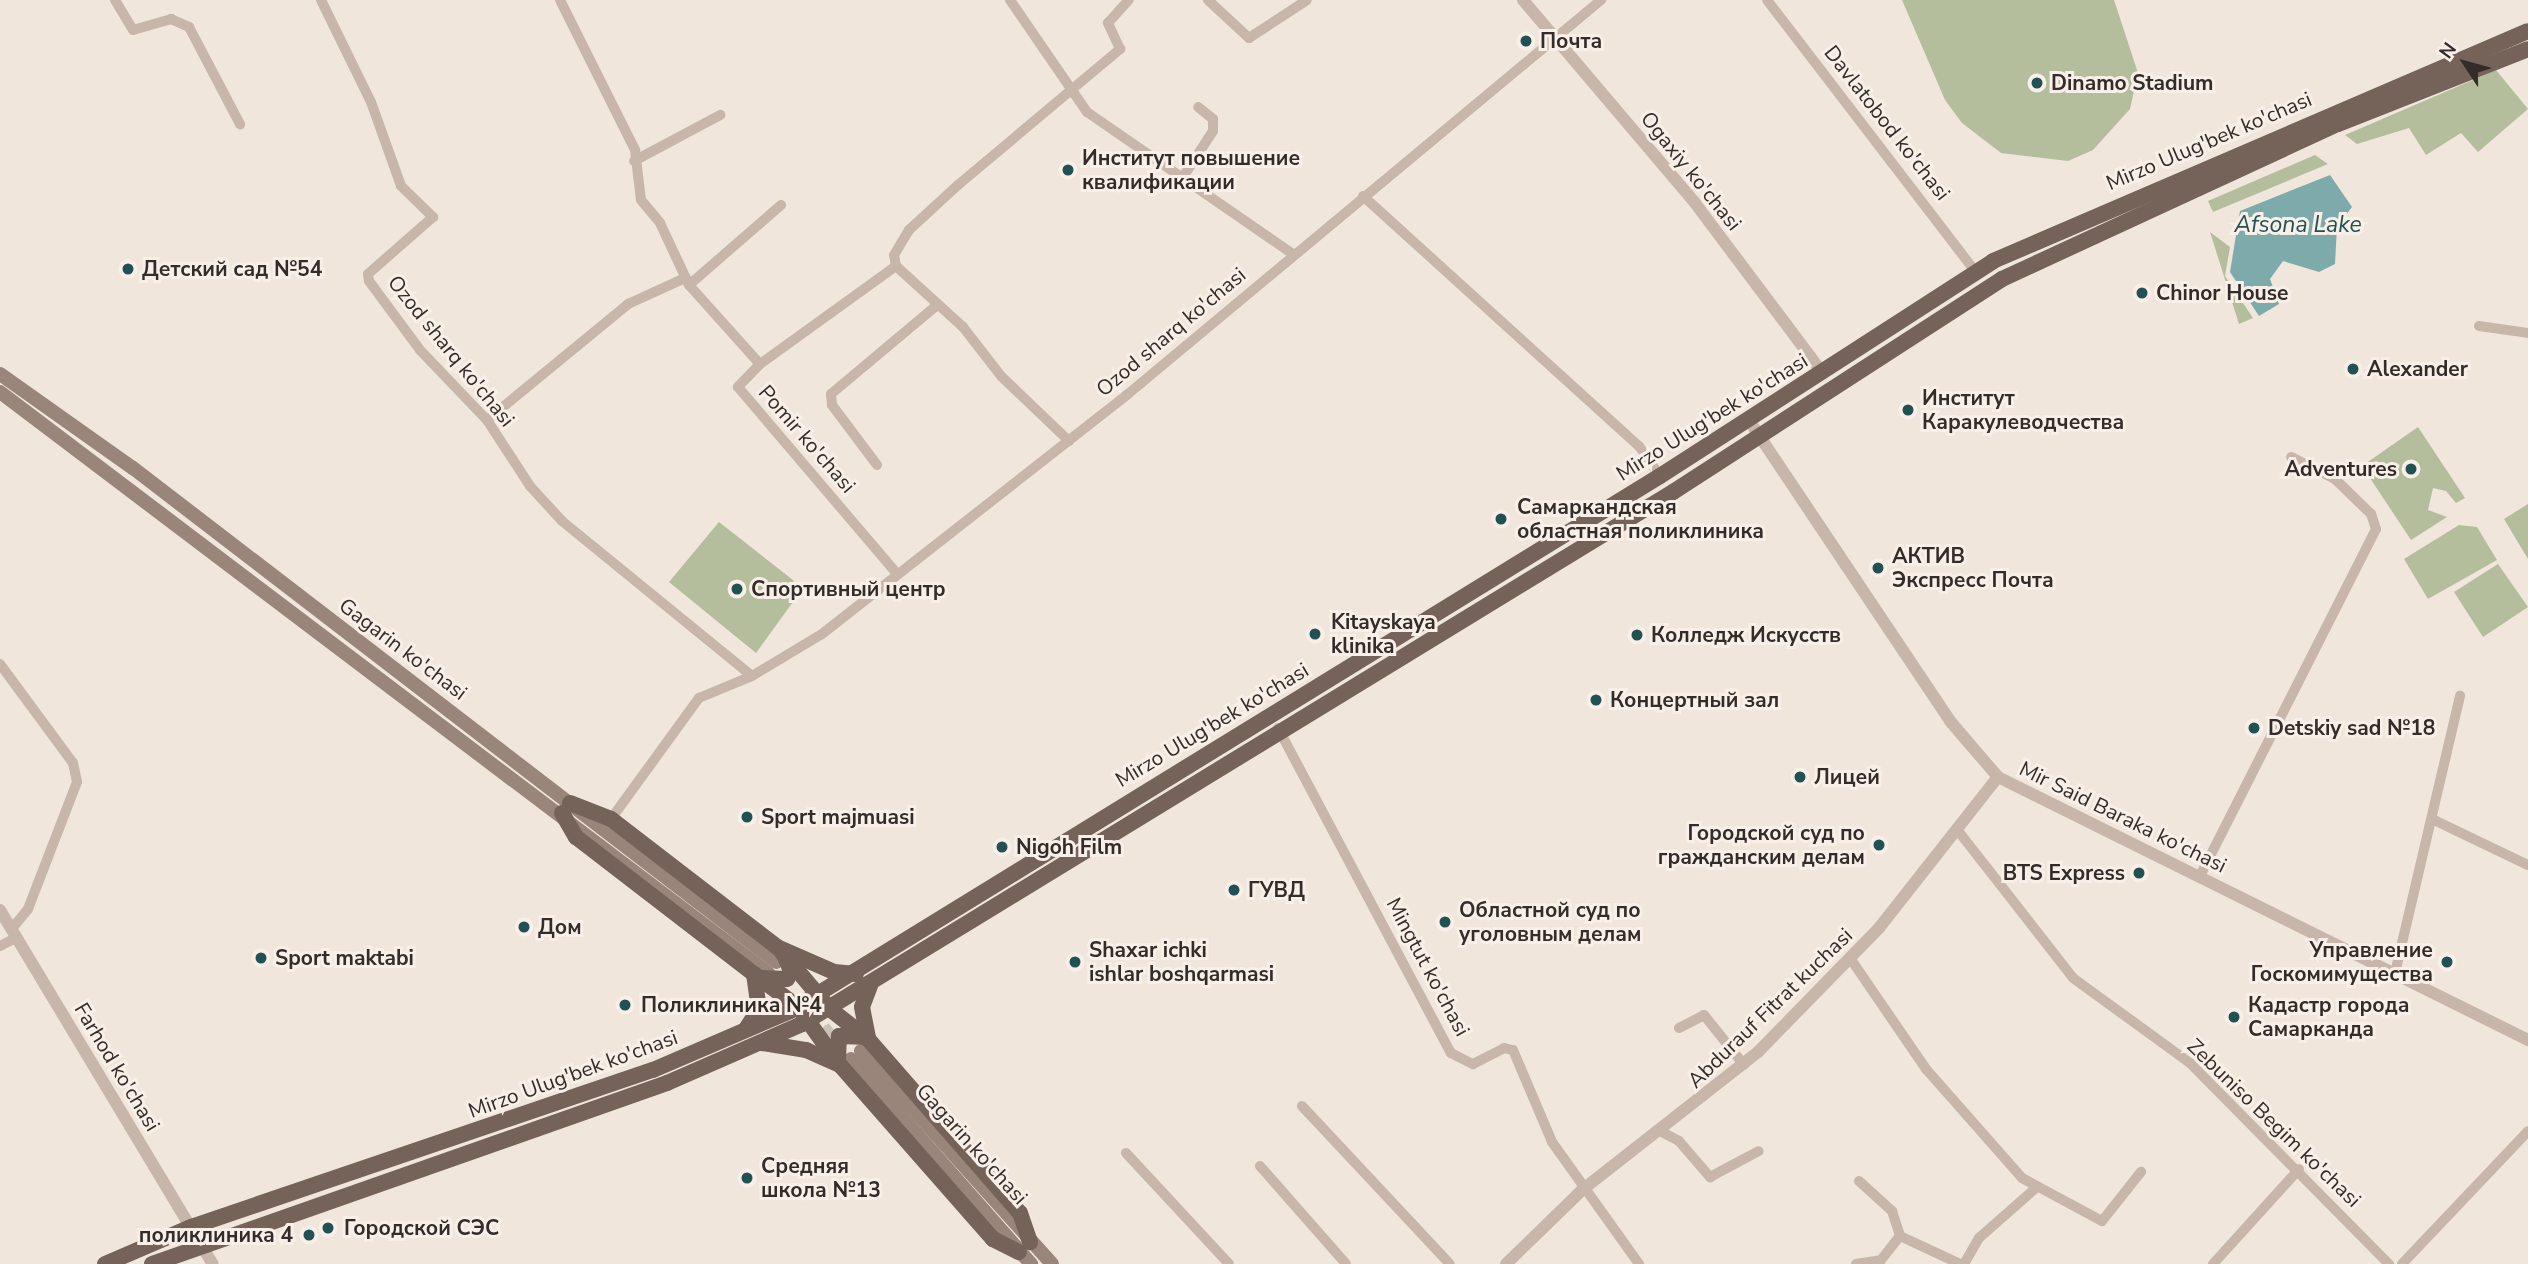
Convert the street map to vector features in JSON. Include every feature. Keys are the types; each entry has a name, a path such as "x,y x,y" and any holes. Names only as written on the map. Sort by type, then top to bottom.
{"main road":[{"name":"Mirzo Ulug'bek ko'chasi","path":"152,1264 201,1243 667,1083 809,1020 856,974 1660,476 1975,271 2039,237 2528,31"},
{"name":"Mirzo Ulug'bek ko'chasi","path":"105,1264 191,1227 628,1079 798,1007 825,1002 870,986 1278,728 1760,436 2002,279 2338,124 2528,49"},
{"name":"Gagarin ko'chasi","path":"0,374 133,468 769,964"},
{"name":"Gagarin ko'chasi","path":"0,392 566,808"},
{"path":"566,808 611,819 769,964 809,1020 855,1054 1020,1213 1025,1247 1031,1264"},
{"path":"566,808 576,837 825,1002 855,1054 993,1239 1025,1247 1052,1264"},
{"path":"769,964 856,974"},
{"path":"743,1032 759,1009 769,964"},
{"path":"855,1054 862,1007 870,986"},
{"path":"759,1042 806,1050 855,1054"}],"street":[{"path":"115,0 133,30 171,19 188,27 240,124"},
{"name":"Ozod sharq ko'chasi","path":"321,0 372,102 401,186 433,217 368,274 369,281 420,350 487,420 530,486 562,521 752,676"},
{"name":"Pomir ko'chasi","path":"560,0 635,150 634,162 641,200 660,223 687,281 760,364 740,390 897,574"},
{"path":"1010,0 1068,89 1087,112 1294,255"},
{"path":"760,364 896,266 899,242 909,230 1068,89 1120,49 1108,23 1129,0"},
{"path":"1208,0 1249,37 1307,0"},
{"name":"Ogaxiy ko'chasi","path":"1523,0 1695,203 1822,372"},
{"name":"Ozod sharq ko'chasi","path":"611,819 699,698 752,676 822,634 1069,441 1601,0"},
{"name":"Davlatobod ko'chasi","path":"1767,0 1975,271"},
{"path":"1184,177 1213,131 1213,120 1198,107"},
{"path":"634,162 720,115"},
{"path":"1363,196 1639,446 1660,476"},
{"path":"487,420 628,304 687,281 781,205"},
{"path":"896,266 1069,441"},
{"path":"877,465 832,405 831,394 937,305"},
{"path":"2479,326 2528,333"},
{"name":"Mir Said Baraka ko'chasi","path":"1748,419 1950,720 1998,777 2528,1040"},
{"path":"2200,876 2376,529 2371,514 2335,479 2291,457"},
{"path":"0,664 73,764 77,782 28,909 14,934 0,946"},
{"path":"2395,972 2434,820 2460,696"},
{"name":"Mingtut ko'chasi","path":"1278,728 1451,1053 1473,1064 1504,1048 1513,1051 1552,1142 1582,1190 1639,1264"},
{"name":"Abdurauf Fitrat kuchasi","path":"1512,1262 1582,1190 1662,1132 1744,1065 1850,958 1959,832 1998,777"},
{"path":"2434,820 2528,865"},
{"name":"Zebuniso Begim ko'chasi","path":"1959,832 2073,978 2190,1063 2299,1169 2389,1264"},
{"name":"Farhod ko'chasi","path":"0,910 213,1264"},
{"path":"1850,958 1926,1069 2036,1188 2102,1221 2141,1172"},
{"path":"1679,1028 1703,1015 1744,1065"},
{"path":"1302,1106 1450,1264"},
{"path":"2402,1264 2528,1131"},
{"path":"1662,1132 1679,1141 1710,1177 1759,1151"},
{"path":"1126,1153 1228,1264"},
{"path":"1259,1166 1346,1264"},
{"path":"2213,1264 2299,1169"},
{"path":"1859,1181 1892,1211 1900,1236 1962,1264 1979,1238 2036,1188"},
{"path":"1856,1264 1881,1260 1900,1236"}],"green space":[{"name":"Dinamo Stadium","path":"1902,0 2114,0 2138,73 2130,109 2093,150 2068,161 2001,153 1962,123 1945,100"},
{"path":"2496,70 2528,109 2478,152 2461,133 2426,155 2409,128 2357,144 2345,135"},
{"path":"2315,155 2328,164 2213,212 2208,201"},
{"path":"2210,232 2230,247 2225,276 2253,318 2239,324"},
{"path":"2418,427 2465,498 2456,503 2446,491 2433,488 2428,510 2447,517 2411,540 2362,466"},
{"path":"2528,504 2528,559 2504,519"},
{"name":"Спортивный центр","path":"719,522 793,580 798,595 756,653 669,582"},
{"path":"2459,525 2477,527 2497,560 2428,599 2404,559"},
{"path":"2498,564 2528,607 2483,637 2454,592"}],"water":[{"name":"Afsona Lake","path":"2330,175 2352,207 2337,227 2335,264 2319,272 2283,261 2270,279 2279,304 2259,316 2230,272 2240,211"}],"tunnel":[{"path":"809,1012 842,1049"}],"place":[{"name":"Почта","path":"1526,41"},
{"name":"Dinamo Stadium","path":"2037,83"},
{"name":"Институт повышение квалификации","path":"1068,170"},
{"name":"Детский сад №54","path":"128,269"},
{"name":"Chinor House","path":"2142,293"},
{"name":"Alexander","path":"2353,369"},
{"name":"Институт Каракулеводчества","path":"1908,410"},
{"name":"Adventures","path":"2411,469"},
{"name":"Самаркандская областная поликлиника","path":"1501,519"},
{"name":"АКТИВ Экспресс Почта","path":"1878,568"},
{"name":"Спортивный центр","path":"737,589"},
{"name":"Kitayskaya klinika","path":"1315,634"},
{"name":"Колледж Искусств","path":"1637,635"},
{"name":"Концертный зал","path":"1596,700"},
{"name":"Detskiy sad №18","path":"2254,728"},
{"name":"Лицей","path":"1800,777"},
{"name":"Sport majmuasi","path":"747,817"},
{"name":"Городской суд по гражданским делам","path":"1879,845"},
{"name":"Nigoh Film","path":"1002,847"},
{"name":"BTS Express","path":"2139,873"},
{"name":"ГУВД","path":"1234,890"},
{"name":"Областной суд по уголовным делам","path":"1445,922"},
{"name":"Дом","path":"524,927"},
{"name":"Sport maktabi","path":"261,958"},
{"name":"Shaxar ichki ishlar boshqarmasi","path":"1075,962"},
{"name":"Управление Госкомимущества","path":"2447,962"},
{"name":"Поликлиника №4","path":"625,1005"},
{"name":"Кадастр города Самарканда","path":"2234,1017"},
{"name":"Средняя школа №13","path":"747,1178"},
{"name":"Городской СЭС","path":"328,1228"},
{"name":"поликлиника 4","path":"309,1235"}]}
